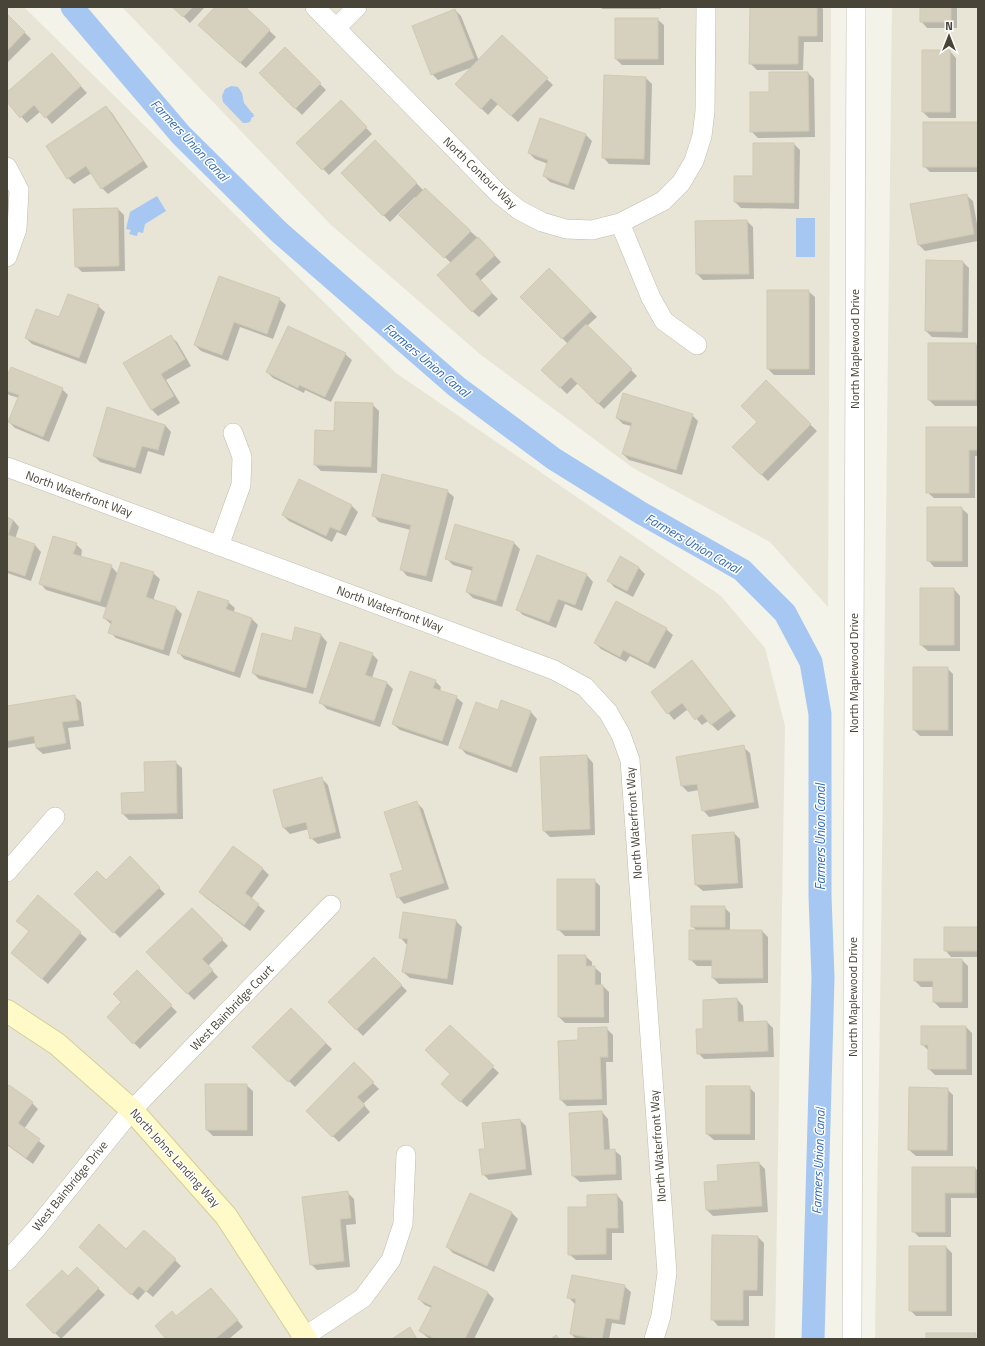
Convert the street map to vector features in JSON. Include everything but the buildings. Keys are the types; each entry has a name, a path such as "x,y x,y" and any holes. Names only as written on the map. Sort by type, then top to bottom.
{"street":[{"name":"North Contour Way","path":"315,7 499,194 519,210 542,222 566,229 592,230 620,223 663,201 681,183 694,161 702,136 705,111 706,7"},
{"path":"336,28 357,7"},
{"name":"North Maplewood Drive","path":"852,1339 856,7"},
{"path":"7,167 19,190 17,229 7,257"},
{"path":"620,223 651,298 664,321 696,345"},
{"path":"219,546 241,484 242,457 234,433"},
{"name":"North Waterfront Way","path":"7,467 554,670 584,687 608,712 621,735 630,760 667,1273 661,1316 654,1339"},
{"path":"7,872 55,817"},
{"name":"West Bainbridge Court","path":"132,1110 331,905"},
{"name":"North Johns Landing Way","path":"7,1011 57,1044 132,1110 226,1216 304,1338"},
{"name":"West Bainbridge Drive","path":"7,1261 36,1229 132,1110"},
{"path":"304,1338 363,1298 391,1260 403,1224 406,1155"}],"shaded area":[{"path":"7,7 24,7 396,373 721,596 765,648 785,726 775,1339 7,1339"},
{"path":"122,7 831,7 828,607 770,542 633,468 481,355 331,225"},
{"path":"892,7 978,7 978,1339 875,1339"}],"water":[{"path":"231,86 238,87 242,93 244,103 253,113 254,117 252,117 250,122 243,123 223,102 222,96 225,89"},
{"path":"157,196 166,211 145,224 143,233 138,232 137,236 129,234 131,230 126,229 130,212"},
{"path":"796,218 815,218 815,257 796,257"}],"waterway":[{"name":"Farmers Union Canal","path":"72,7 181,135 279,232 457,387 554,459 641,513 742,570 785,613 811,662 820,714 820,896 823,978 813,1339"}]}
